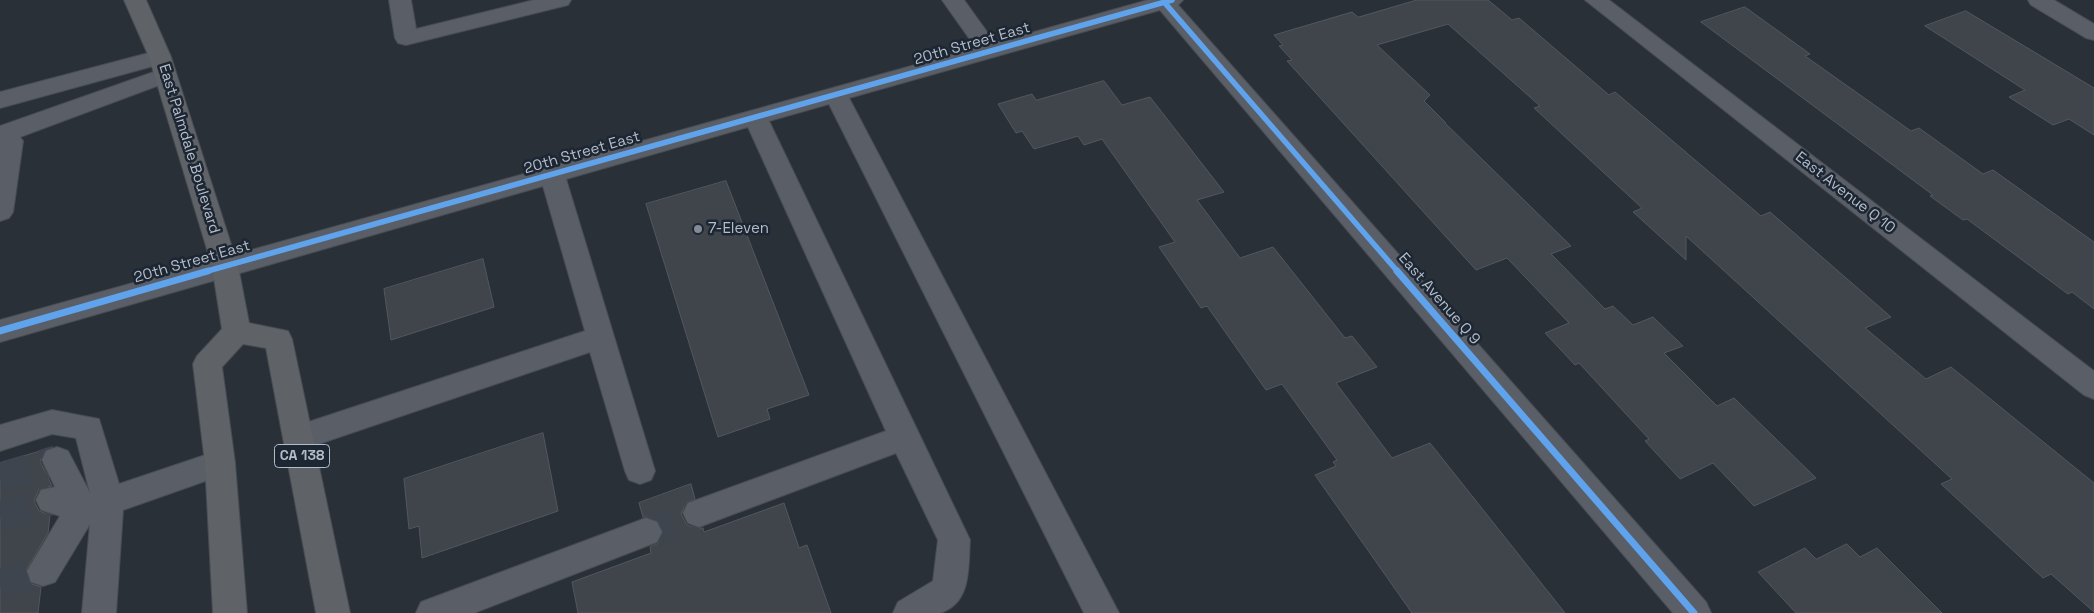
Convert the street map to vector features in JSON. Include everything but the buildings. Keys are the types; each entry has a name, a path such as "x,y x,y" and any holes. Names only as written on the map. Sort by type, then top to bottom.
{"highway":[{"name":"East Palmdale Boulevard","path":"135,0 163,66 225,266 237,332"},
{"name":"CA 138","path":"237,332 278,339 333,613"},
{"path":"230,613 220,463 207,364 237,332"}],"street":[{"path":"400,0 406,38 560,0"},
{"path":"953,0 990,52"},
{"name":"East Avenue Q 10","path":"1596,0 2094,387"},
{"path":"2039,0 2094,33"},
{"name":"20th Street East","path":"0,331 1168,1"},
{"name":"East Avenue Q 9","path":"1168,1 1694,613"},
{"path":"0,100 163,66"},
{"path":"1,135 163,66"},
{"path":"836,95 1102,613"},
{"path":"755,117 954,540 949,589 910,613"},
{"path":"0,212 11,141 8,137 1,135"},
{"path":"552,174 640,471"},
{"path":"298,438 601,337"},
{"path":"0,438 52,422 88,428 95,505 99,613"},
{"path":"699,513 904,437"},
{"path":"57,460 95,505"},
{"path":"52,500 95,505 220,463"},
{"path":"43,571 95,505"},
{"path":"433,613 646,532"}],"tunnel":[{"path":"0,478 57,460"},
{"path":"0,516 52,500"},
{"path":"646,532 699,513"},
{"path":"0,585 43,571"}],"cycle path":[{"path":"0,331 1172,0"},
{"path":"1164,2 1694,613"}],"place":[{"name":"7-Eleven","path":"698,229"}]}
